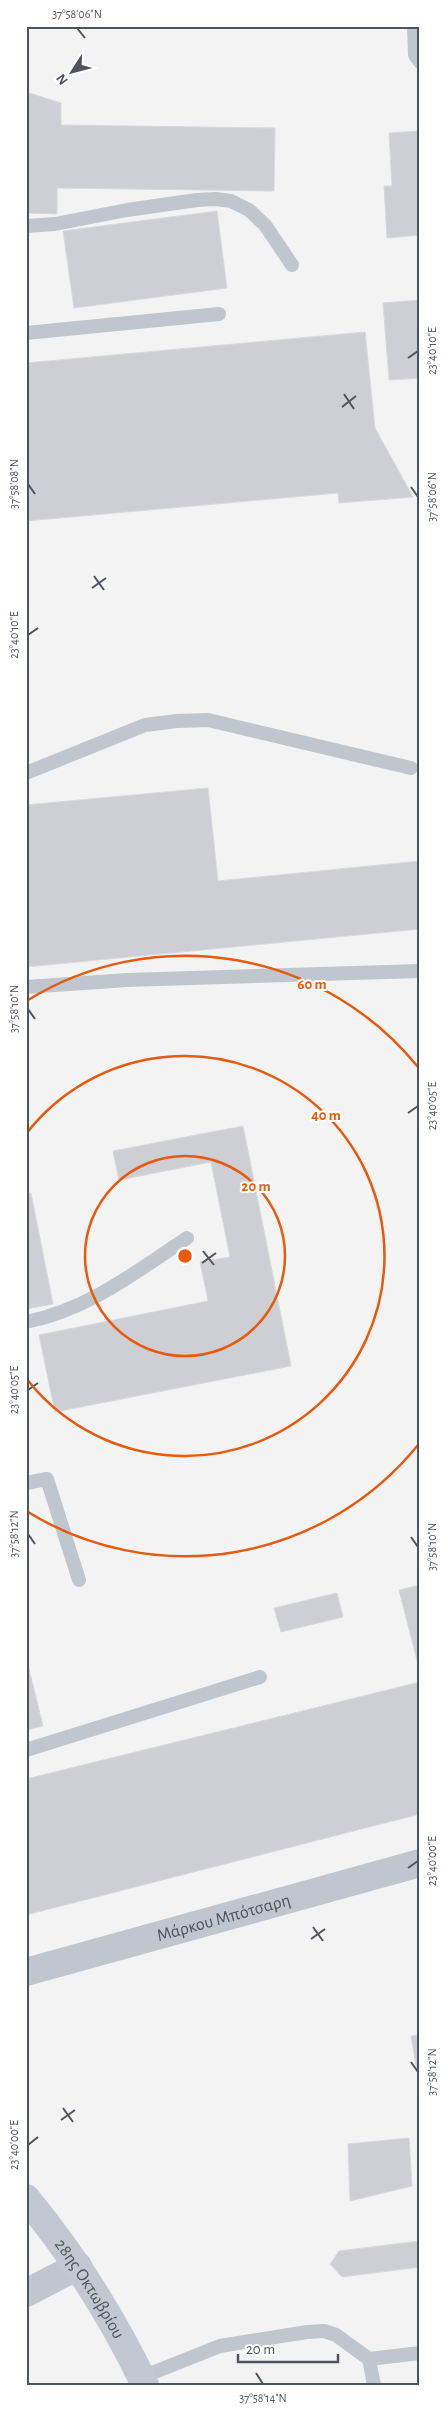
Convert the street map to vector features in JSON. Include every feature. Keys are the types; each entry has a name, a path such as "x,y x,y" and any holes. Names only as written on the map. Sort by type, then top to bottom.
{"street":[{"name":"Μάρκου Μπότσαρη","path":"26,1972 420,1863"},
{"name":"28ης Οκτωβρίου","path":"26,2198 78,2266 122,2337 144,2381"},
{"path":"26,2293 78,2266"}],"lane":[{"path":"414,26 415,55 420,62"},
{"path":"26,226 54,224 127,210 197,200 215,199 231,201 249,210 265,225 292,265"},
{"path":"26,333 219,314"},
{"path":"26,773 145,725 208,720 411,768"},
{"path":"26,987 127,980 420,971"},
{"path":"26,1322 72,1309 96,1298 187,1238"},
{"path":"26,1483 47,1479 79,1580"},
{"path":"26,1750 260,1677"},
{"path":"144,2381 220,2346 307,2332 324,2331 336,2335 369,2359 420,2353"},
{"path":"369,2359 374,2385"}],"building":[{"path":"26,92 61,103 61,125 275,128 274,191 57,188 57,214 26,213"},
{"path":"420,131 420,235 387,238 384,186 392,186 389,133"},
{"path":"217,211 227,288 74,308 63,231"},
{"path":"420,300 420,378 389,380 383,303"},
{"path":"365,332 375,428 413,497 339,503 338,493 26,521 26,363"},
{"path":"208,788 218,881 420,861 420,929 26,967 26,805"},
{"path":"243,1126 291,1366 55,1412 39,1335 208,1301 200,1262 230,1257 211,1162 119,1180 113,1151"},
{"path":"31,1193 53,1304 26,1309 26,1194"},
{"path":"420,1585 420,1672 399,1590"},
{"path":"337,1593 343,1617 281,1632 274,1608"},
{"path":"26,1665 28,1665 43,1726 26,1730"},
{"path":"420,1682 420,1814 26,1915 26,1779"},
{"path":"420,2035 420,2088 411,2036"},
{"path":"409,2138 412,2186 350,2201 348,2144"},
{"path":"420,2241 420,2267 342,2277 330,2264 339,2251"}]}
